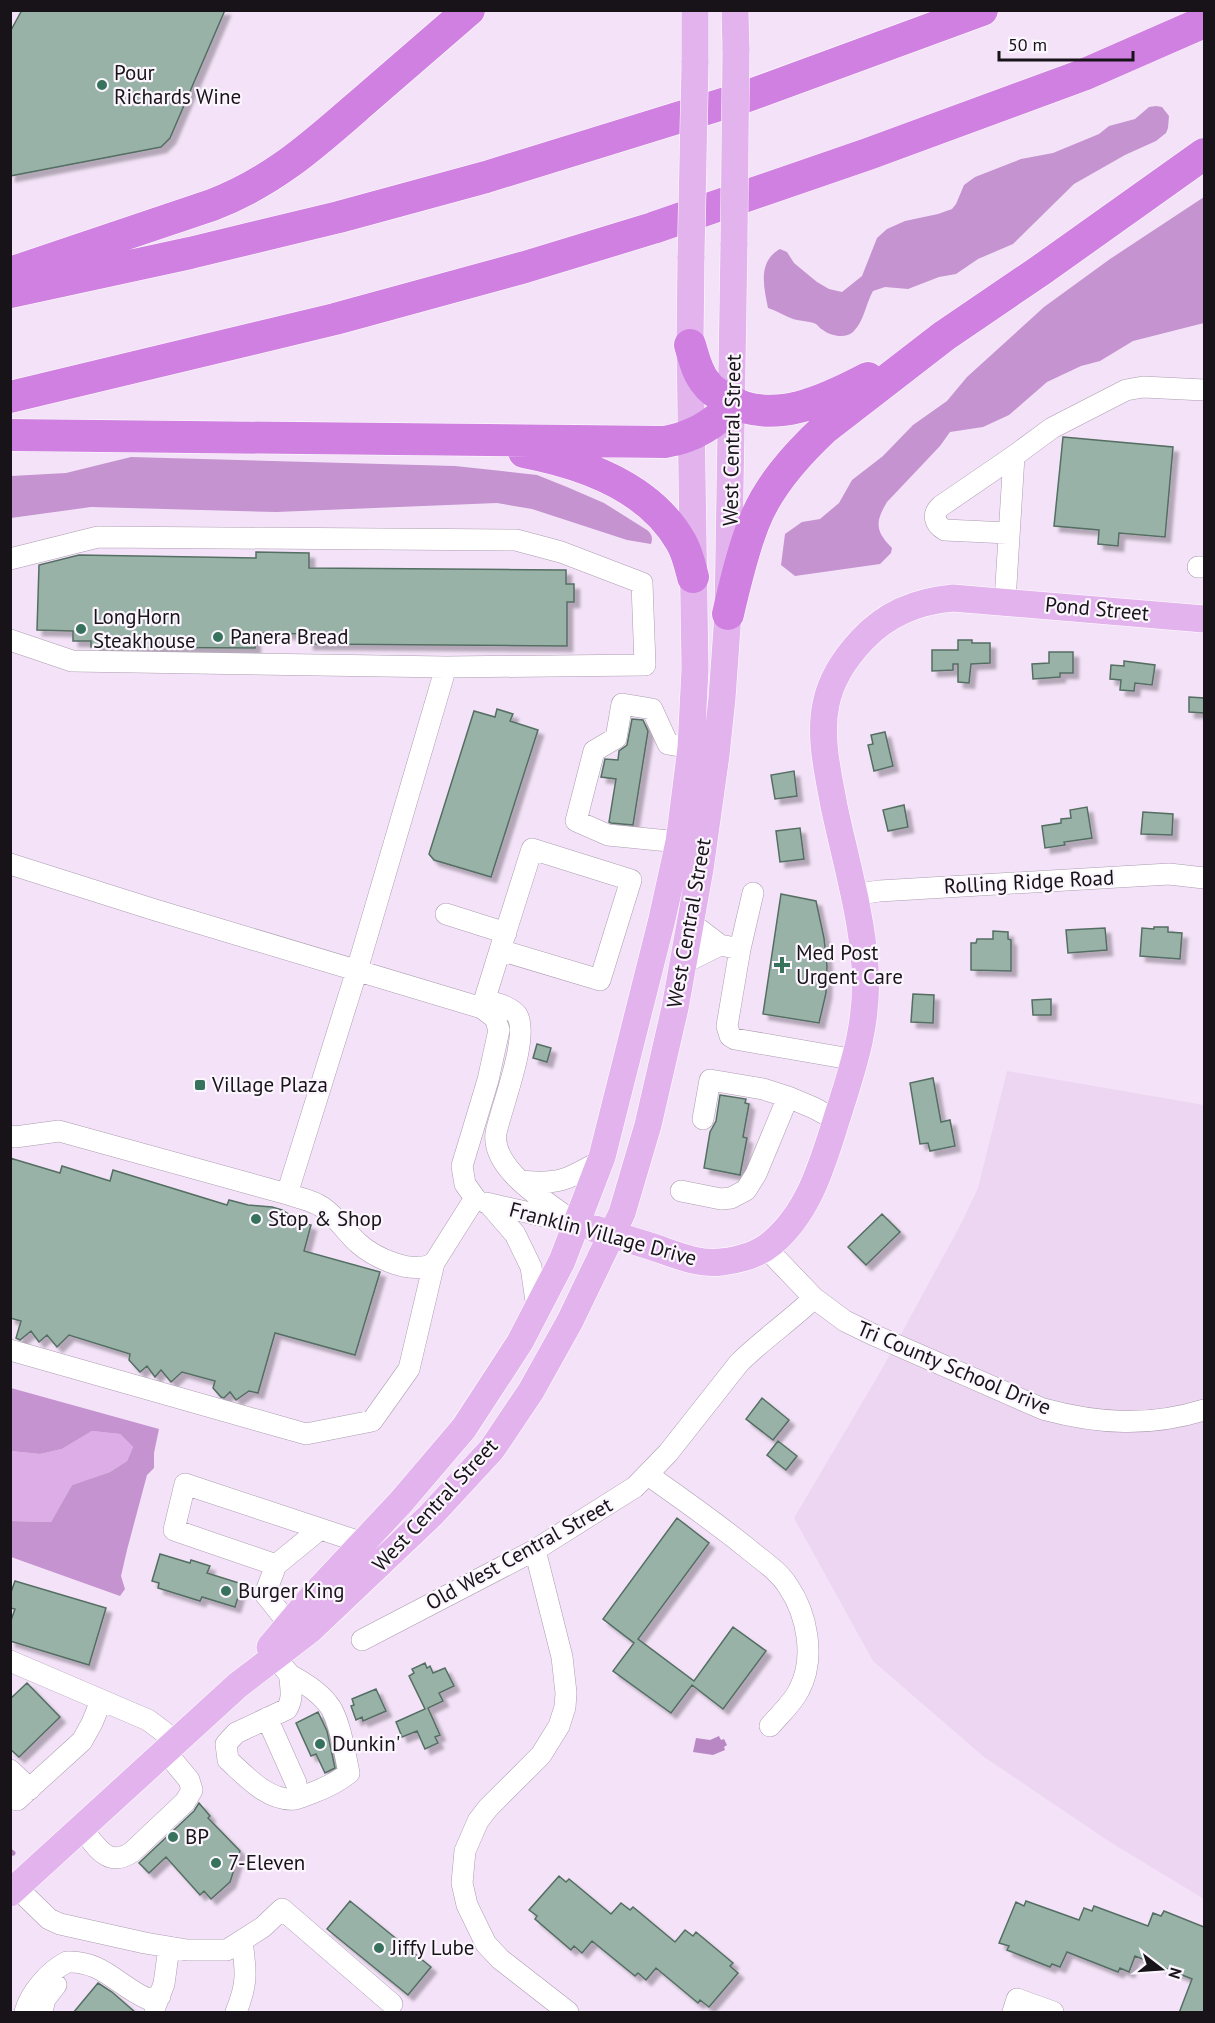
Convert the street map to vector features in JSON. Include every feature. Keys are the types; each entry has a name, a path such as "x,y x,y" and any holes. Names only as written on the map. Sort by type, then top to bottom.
{"highway":[{"path":"10,273 212,205 269,178 308,148 469,10"},
{"path":"10,292 190,254 486,177 742,98 982,10"},
{"path":"10,397 335,320 525,267 653,228 868,154 1083,75 1204,22"},
{"path":"728,614 743,552 760,508 785,470 825,428 944,336 1204,154"},
{"path":"690,345 696,366 706,384 733,403 756,411 786,410 816,402 846,390 944,336"},
{"path":"10,435 665,442 691,435 711,424 722,416 733,403"},
{"path":"452,440 529,453 563,462 595,472 629,490 649,505 675,532 682,543 693,577"}],"main road":[{"name":"West Central Street","path":"14,1890 238,1685 289,1624 401,1502 464,1428 520,1342 562,1261 600,1161 657,941 679,842 691,748 695,669 690,345 695,10"},
{"name":"West Central Street","path":"238,1685 283,1666 311,1629 414,1532 492,1449 531,1391 570,1321 622,1213 648,1125 684,963 700,869 722,698 728,614 733,403 735,10"},
{"path":"765,1248 785,1230 802,1208 816,1177 856,1060 864,1020 866,984 863,948 825,757 825,706 832,685 843,664 858,644 893,615 921,603 937,600 953,598 997,601"},
{"name":"Pond Street","path":"997,601 1204,619"},
{"name":"Franklin Village Drive","path":"576,1224 679,1256 707,1262 716,1263 744,1258 765,1248"}],"street":[{"path":"1008,533 945,530 936,523 935,515 940,506 1052,428 1126,390 1143,387 1204,390"},
{"path":"997,601 1008,533 1014,456"},
{"path":"10,559 98,537 516,540 561,552 642,583 645,665 446,667 72,660 10,640"},
{"path":"287,1194 357,970 446,667"},
{"path":"679,842 608,835 576,822 594,751 616,738 622,704 652,709 668,744 691,748"},
{"path":"446,914 503,941 600,980 631,880 532,849 503,941 482,1008"},
{"path":"10,864 144,907 482,1008 495,1018 499,1029 488,1080 462,1166 465,1184 515,1234 531,1267 537,1308"},
{"name":"Rolling Ridge Road","path":"853,895 879,891 1169,874 1204,878"},
{"path":"753,893 730,947 727,1026 730,1036 735,1039 856,1060"},
{"path":"691,923 730,947"},
{"path":"684,963 730,947"},
{"path":"482,1008 488,1003 501,1005 511,1009 517,1015 519,1022 518,1054 495,1140 499,1156 520,1181 576,1224"},
{"path":"703,1119 710,1080 763,1089 814,1108 836,1120"},
{"path":"681,1191 721,1200 731,1198 746,1190 756,1174 788,1097"},
{"path":"10,1136 59,1131 320,1205 359,1243 394,1264 427,1268 434,1263 482,1201"},
{"path":"520,1181 544,1184 569,1179 600,1161"},
{"name":"Franklin Village Drive","path":"482,1201 576,1224"},
{"name":"Tri County School Drive","path":"765,1248 814,1298 858,1328 1043,1409 1071,1416 1120,1423 1160,1419 1204,1410"},
{"path":"10,1350 306,1434 372,1421 409,1369 434,1263"},
{"name":"Old West Central Street","path":"362,1640 536,1550 620,1498 648,1475 669,1453 751,1351 814,1298"},
{"path":"648,1475 714,1522 774,1570 788,1586 803,1618 808,1650 807,1663 799,1691 770,1726"},
{"path":"276,1565 174,1530 185,1484 363,1543"},
{"path":"289,1624 265,1594 276,1565 320,1529"},
{"path":"536,1550 562,1657 566,1693 565,1707 559,1726 541,1755 477,1821 465,1851 462,1883 467,1905 486,1944 500,1959 568,2013"},
{"path":"283,1666 329,1704 342,1738 349,1773 330,1785 295,1799 282,1798 255,1784 228,1760 226,1755 226,1744 230,1739 258,1722 287,1709 292,1695 283,1666"},
{"path":"14,1667 74,1687 148,1720 170,1746 189,1780 192,1790 185,1802 124,1857 111,1858 102,1853 81,1828"},
{"path":"10,1770 19,1794 82,1741 98,1713 101,1701"},
{"path":"258,1722 296,1783"},
{"path":"14,1890 51,1921 106,1936 187,1950 227,1950 263,1927 282,1908 392,2004"},
{"path":"236,2013 245,1988 246,1977 242,1941"},
{"path":"142,2013 156,2004 165,1978 169,1947"},
{"path":"25,2013 33,1994 61,1965 71,1962 85,1964 111,1975 132,1991 153,1999 156,2004"},
{"path":"42,2013 45,1999 68,1971 76,1965 85,1964"},
{"path":"1012,2013 1017,1999 1053,2013"}],"shaded area":[{"path":"1149,107 1162,107 1169,116 1166,133 1156,141 1125,155 1074,184 1013,244 978,259 956,274 939,277 908,289 885,287 873,291 860,323 850,334 838,336 830,334 816,324 793,319 768,308 764,284 765,268 773,254 780,249 787,252 794,263 817,282 829,289 842,292 862,276 877,238 887,229 905,221 952,209 964,185 975,177 1021,159 1053,153 1099,134 1109,126 1135,119"},
{"path":"1204,197 1204,323 1133,341 1100,361 1081,366 1047,382 1009,415 983,427 950,432 883,509 879,521 880,531 892,548 891,553 880,564 795,576 781,565 785,534 802,522 820,519 839,503 852,480 883,456 913,425 947,401 967,377 1044,307 1110,259"},
{"path":"131,457 455,466 537,475 604,503 647,530 652,542 651,544 627,540 532,509 497,503 276,512 91,507 11,518 11,476 66,473"},
{"path":"1007,1071 1204,1105 1204,1899 1110,1842 984,1757 873,1661 794,1518 882,1369 961,1224 978,1188"},
{"path":"11,1388 159,1429 154,1453 154,1468 147,1475 127,1550 121,1576 125,1589 120,1596 11,1557 11,1521 51,1522 72,1485 110,1472 127,1461 133,1447 120,1434 92,1431 62,1449 40,1454 11,1451"},
{"path":"92,1431 120,1434 133,1447 127,1461 110,1472 72,1485 51,1522 11,1521 11,1451 40,1454 62,1449"},
{"path":"719,1736 727,1745 724,1747 725,1750 713,1755 693,1752 696,1738 710,1740"}],"building":[{"name":"Pour Richards Wine","path":"22,10 225,10 170,138 161,147 10,176 10,32"},
{"path":"1063,437 1173,447 1165,537 1119,533 1118,546 1098,544 1099,530 1054,526"},
{"path":"256,552 309,553 309,568 566,570 566,584 574,584 574,602 567,602 567,646 308,644 308,634 255,633 255,648 91,647 91,641 73,641 73,631 37,630 39,565 79,555 256,558"},
{"path":"958,640 990,643 990,663 971,664 969,683 958,682 958,664 953,664 953,670 932,671 932,650 958,650"},
{"path":"1049,652 1073,652 1073,673 1060,673 1060,677 1033,679 1032,664 1049,663"},
{"path":"1124,661 1155,665 1152,685 1135,683 1134,691 1120,690 1121,680 1110,679 1111,665 1124,666"},
{"path":"1189,697 1204,698 1204,713 1189,712"},
{"path":"497,709 513,714 510,721 538,730 491,877 434,860 429,854 474,711 495,717"},
{"path":"632,719 643,720 648,731 633,825 611,823 609,822 616,779 601,777 605,759 618,760 619,751 627,745"},
{"path":"885,732 893,766 874,771 868,745 873,744 871,735"},
{"path":"794,771 797,796 775,799 771,775"},
{"path":"904,805 908,827 888,831 883,810"},
{"path":"1087,807 1092,838 1064,842 1065,845 1045,848 1042,826 1061,823 1061,819 1071,818 1070,810"},
{"path":"1143,812 1173,814 1172,835 1141,834"},
{"path":"800,828 804,859 780,862 776,831"},
{"path":"781,894 816,901 827,966 826,993 819,1023 763,1014"},
{"path":"1154,927 1168,927 1168,932 1182,933 1180,959 1140,956 1142,928 1154,929"},
{"path":"1105,928 1107,950 1068,953 1066,930"},
{"path":"993,931 1008,932 1008,939 1011,940 1011,971 971,970 971,943 976,943 977,939 993,939"},
{"path":"913,994 934,995 933,1023 911,1022"},
{"path":"1051,999 1051,1015 1033,1015 1032,1000"},
{"path":"537,1044 551,1048 547,1062 533,1058"},
{"path":"933,1078 941,1122 950,1120 955,1146 930,1151 928,1143 920,1144 910,1083"},
{"path":"720,1095 746,1099 745,1103 749,1104 743,1137 747,1138 740,1175 704,1168 710,1132 716,1121"},
{"path":"10,1158 60,1173 62,1166 110,1181 113,1170 227,1205 229,1200 248,1205 272,1207 282,1210 302,1223 311,1225 304,1251 380,1272 355,1355 275,1333 258,1393 249,1391 236,1400 230,1392 224,1398 221,1397 213,1388 215,1381 182,1372 171,1382 161,1370 155,1377 147,1366 140,1372 129,1360 130,1354 69,1335 57,1347 47,1335 39,1342 31,1331 20,1340 16,1338 21,1321 10,1318"},
{"path":"882,1214 900,1232 866,1265 848,1247"},
{"path":"762,1398 789,1420 773,1440 746,1419"},
{"path":"778,1441 797,1456 786,1470 767,1455"},
{"path":"677,1518 709,1543 638,1639 694,1681 733,1627 766,1651 723,1709 692,1685 671,1713 613,1671 634,1643 603,1619"},
{"path":"160,1554 210,1566 207,1573 242,1584 235,1607 202,1597 200,1601 158,1588 159,1583 152,1581"},
{"path":"15,1581 106,1608 89,1665 10,1641 10,1623 15,1609 10,1608 10,1595"},
{"path":"425,1663 427,1668 430,1666 433,1673 445,1668 454,1686 439,1693 443,1701 428,1708 440,1735 435,1737 438,1743 425,1749 417,1731 402,1737 396,1722 425,1709 409,1676 414,1673 412,1669"},
{"path":"27,1683 60,1717 19,1757 10,1749 10,1699"},
{"path":"376,1689 386,1711 363,1721 362,1717 356,1720 351,1706 354,1705 352,1699"},
{"name":"Dunkin'","path":"318,1712 327,1731 335,1768 325,1773 316,1754 311,1756 296,1723"},
{"path":"199,1803 210,1816 208,1818 240,1851 230,1882 211,1899 204,1891 200,1895 166,1857 149,1873 139,1863 194,1811"},
{"path":"559,1876 566,1882 569,1879 611,1914 621,1903 630,1910 633,1907 675,1942 685,1930 693,1936 696,1932 733,1963 730,1966 738,1973 709,2007 700,2000 698,2003 656,1968 646,1980 638,1973 635,1976 592,1941 582,1953 574,1946 571,1950 535,1919 537,1916 529,1910"},
{"name":"Jiffy Lube","path":"350,1901 431,1967 408,1995 327,1929"},
{"path":"1026,1901 1079,1920 1084,1908 1092,1911 1094,1906 1148,1926 1153,1913 1161,1916 1164,1911 1204,1927 1204,2013 1179,2013 1192,1979 1135,1956 1129,1972 1120,1968 1118,1972 1067,1952 1060,1967 1052,1964 1050,1967 1007,1950 1009,1946 999,1943 1016,1902 1024,1906"},
{"path":"98,1983 112,1992 136,2013 73,2013"}],"place":[{"name":"Pour Richards Wine","path":"102,85"},
{"name":"LongHorn Steakhouse","path":"81,629"},
{"name":"Panera Bread","path":"218,637"},
{"name":"Med Post Urgent Care","path":"782,965"},
{"name":"Village Plaza","path":"200,1085"},
{"name":"Stop & Shop","path":"256,1219"},
{"name":"Burger King","path":"226,1591"},
{"name":"Dunkin'","path":"320,1744"},
{"name":"BP","path":"173,1837"},
{"name":"7-Eleven","path":"216,1863"},
{"name":"Jiffy Lube","path":"379,1948"}]}
